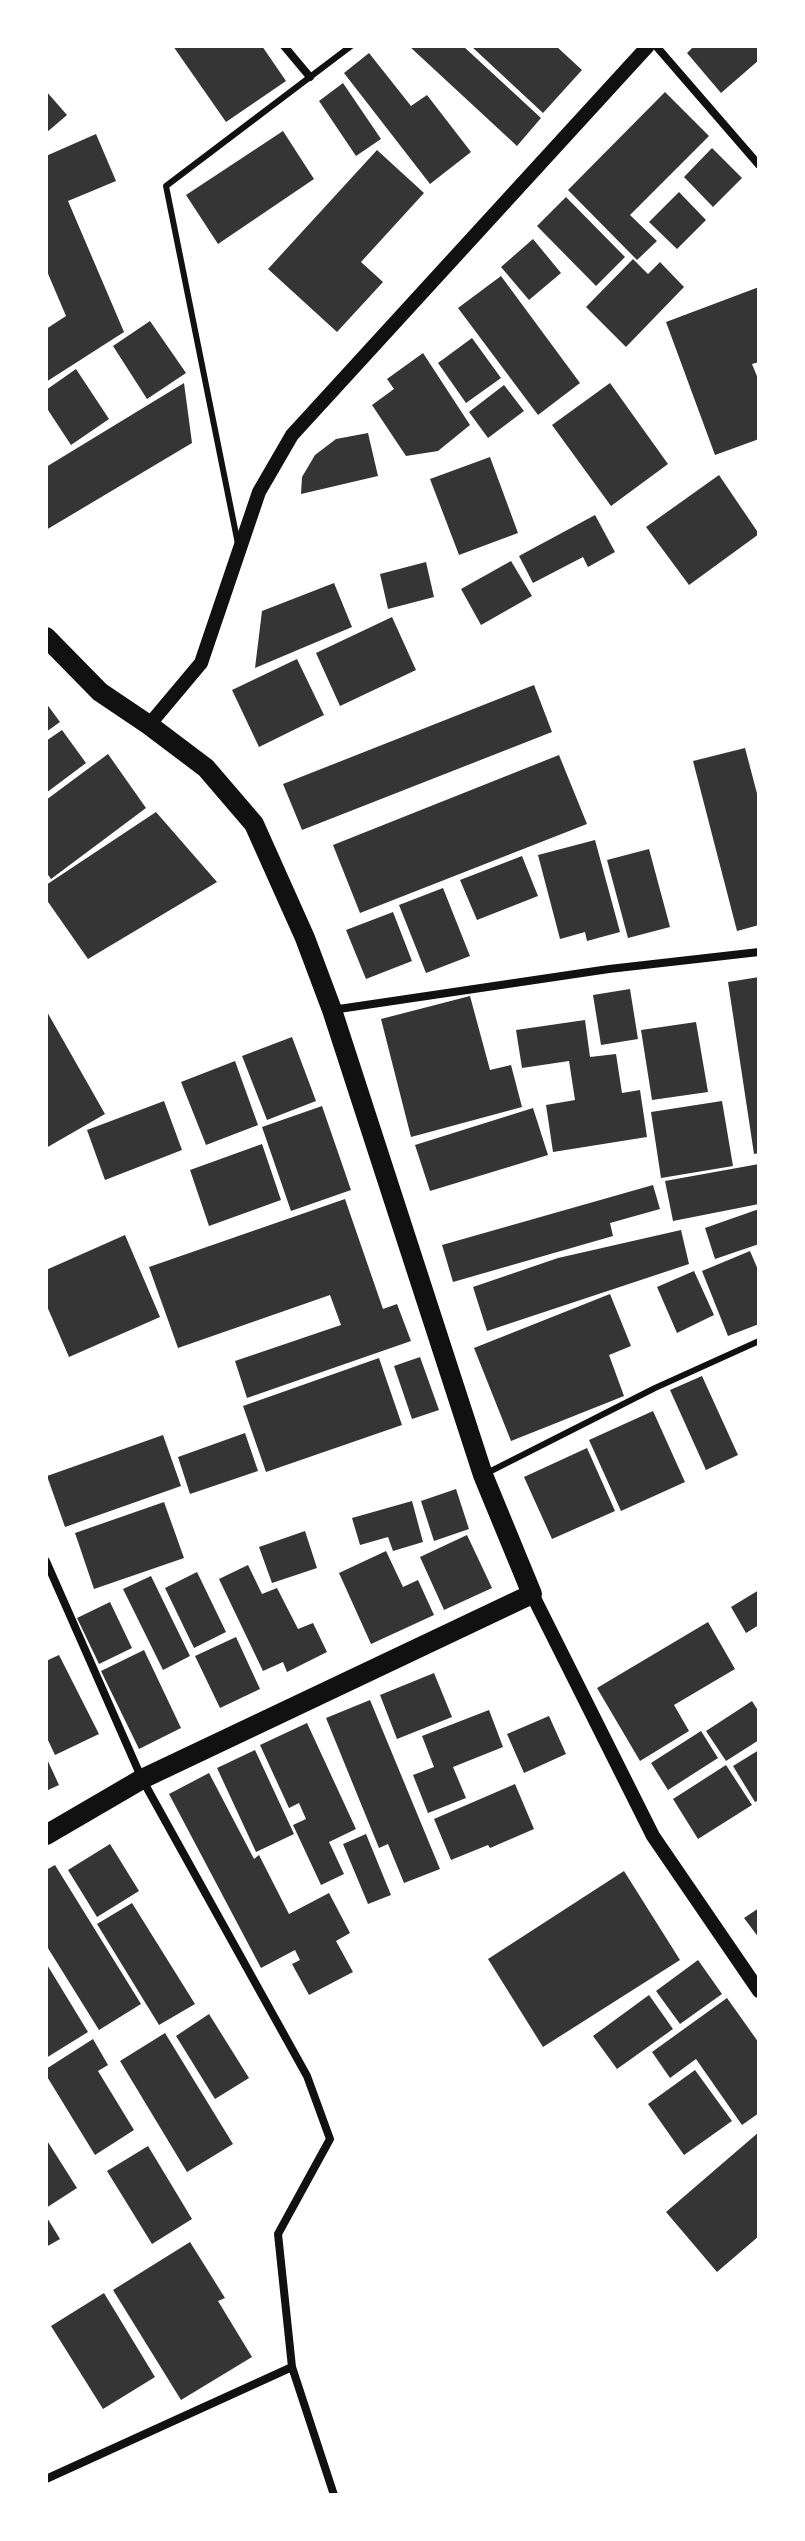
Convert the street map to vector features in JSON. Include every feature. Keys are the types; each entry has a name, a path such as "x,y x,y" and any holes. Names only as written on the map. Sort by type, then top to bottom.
{"main road":[{"path":"46,637 100,692 206,768 254,824 305,938 332,1010 483,1475 532,1594 142,1779 46,1835"}],"street":[{"path":"284,46 310,77"},
{"path":"149,725 201,663 259,492 292,435 648,46"},
{"path":"656,46 759,165"},
{"path":"332,1010 609,969 759,952"},
{"path":"46,1561 142,1779 307,2076 330,2139 278,2234 292,2367 334,2495"},
{"path":"532,1594 653,1836 759,1991"},
{"path":"46,2479 292,2367"}],"lane":[{"path":"239,552 166,186 351,46"},
{"path":"483,1475 655,1388 759,1341"}],"building":[{"path":"173,46 262,46 286,81 226,122"},
{"path":"409,46 463,46 541,118 517,146"},
{"path":"471,46 556,46 582,70 543,113"},
{"path":"694,46 759,46 759,60 721,93 687,53"},
{"path":"369,53 411,106 427,95 471,152 430,184 344,73"},
{"path":"343,83 381,139 356,156 319,101"},
{"path":"46,91 67,115 46,133"},
{"path":"665,92 709,136 630,215 657,241 637,260 568,190"},
{"path":"283,131 314,179 218,244 186,195"},
{"path":"96,134 116,181 68,201 124,332 46,382 46,329 66,316 46,269 46,156"},
{"path":"712,148 742,178 713,207 684,177"},
{"path":"377,150 424,193 361,262 383,282 337,332 268,269"},
{"path":"679,192 706,220 677,249 649,222"},
{"path":"566,197 625,257 596,286 537,226"},
{"path":"533,239 561,273 529,300 501,267"},
{"path":"633,259 648,274 660,262 684,287 626,347 586,307"},
{"path":"501,276 580,383 538,415 458,308"},
{"path":"759,287 759,362 752,364 759,381 759,439 715,455 666,322"},
{"path":"150,321 186,373 147,399 113,346"},
{"path":"472,338 501,378 466,403 438,363"},
{"path":"423,353 470,425 438,451 406,456 372,405 394,389 387,379"},
{"path":"76,369 109,419 71,445 46,407 46,390"},
{"path":"184,383 192,443 46,530 46,467"},
{"path":"610,383 668,464 611,506 552,425"},
{"path":"504,385 524,411 488,438 469,412"},
{"path":"368,433 378,476 301,494 302,477 315,455 336,439"},
{"path":"490,457 518,533 459,555 430,479"},
{"path":"719,475 759,534 689,585 646,527"},
{"path":"595,515 615,552 588,567 583,557 533,583 519,556"},
{"path":"511,561 532,596 481,625 461,589"},
{"path":"426,562 434,597 388,609 380,574"},
{"path":"334,583 352,627 255,668 262,611"},
{"path":"392,617 416,670 340,706 316,653"},
{"path":"297,659 324,715 259,747 232,690"},
{"path":"534,685 552,732 302,830 283,784"},
{"path":"46,703 60,722 46,732"},
{"path":"62,730 86,763 46,793 46,741"},
{"path":"745,748 759,801 759,925 737,931 693,761"},
{"path":"108,754 146,808 51,879 46,872 46,800"},
{"path":"559,755 587,824 360,913 333,845"},
{"path":"156,812 217,882 88,959 46,899 46,885"},
{"path":"595,840 620,932 587,941 585,932 560,939 538,855"},
{"path":"649,849 670,927 628,938 607,860"},
{"path":"522,856 538,896 477,920 460,880"},
{"path":"443,888 470,956 426,973 399,905"},
{"path":"393,912 412,961 366,979 346,930"},
{"path":"759,977 759,1153 754,1154 728,982"},
{"path":"630,989 638,1039 601,1045 593,995"},
{"path":"470,996 490,1070 511,1065 522,1107 411,1137 381,1019"},
{"path":"46,1010 105,1114 46,1148"},
{"path":"585,1020 590,1057 616,1054 622,1093 640,1090 647,1137 553,1152 546,1105 575,1100 569,1061 522,1068 516,1030"},
{"path":"696,1022 708,1092 652,1100 641,1030"},
{"path":"292,1037 316,1101 267,1120 242,1056"},
{"path":"235,1061 258,1125 206,1145 181,1082"},
{"path":"164,1101 182,1150 105,1180 87,1130"},
{"path":"722,1101 733,1166 661,1178 651,1112"},
{"path":"322,1106 351,1190 291,1211 262,1127"},
{"path":"533,1108 548,1155 430,1191 415,1145"},
{"path":"262,1144 281,1200 209,1226 190,1170"},
{"path":"759,1164 759,1204 673,1221 665,1181"},
{"path":"653,1185 660,1209 610,1223 613,1236 453,1282 442,1245"},
{"path":"345,1199 383,1309 397,1304 411,1341 247,1398 235,1361 341,1325 330,1295 178,1348 149,1267"},
{"path":"759,1209 759,1244 715,1259 705,1228"},
{"path":"681,1230 689,1264 487,1331 473,1287 558,1258"},
{"path":"125,1235 160,1317 69,1357 46,1304 46,1270"},
{"path":"750,1251 759,1272 759,1324 728,1336 702,1271"},
{"path":"694,1271 714,1315 677,1333 657,1287"},
{"path":"610,1294 631,1346 609,1355 624,1396 511,1441 474,1348"},
{"path":"420,1357 439,1410 412,1419 394,1366"},
{"path":"379,1358 402,1425 266,1472 243,1406"},
{"path":"702,1376 738,1455 706,1470 670,1390"},
{"path":"653,1411 685,1482 621,1511 589,1440"},
{"path":"245,1433 258,1471 190,1494 178,1457"},
{"path":"163,1435 181,1486 65,1527 47,1476"},
{"path":"587,1448 615,1511 552,1539 524,1477"},
{"path":"456,1489 469,1529 434,1541 421,1501"},
{"path":"412,1501 423,1542 393,1551 388,1537 360,1545 352,1518"},
{"path":"164,1502 184,1558 94,1589 75,1533"},
{"path":"305,1531 317,1568 272,1583 259,1547"},
{"path":"467,1535 492,1588 444,1610 420,1557"},
{"path":"386,1551 403,1587 418,1580 434,1615 371,1644 339,1573"},
{"path":"248,1565 262,1594 277,1588 298,1629 313,1623 327,1652 287,1672 283,1662 263,1671 219,1579"},
{"path":"197,1572 226,1632 194,1648 165,1588"},
{"path":"151,1576 190,1656 163,1670 123,1589"},
{"path":"759,1590 759,1625 746,1633 731,1607"},
{"path":"110,1602 132,1648 99,1664 77,1618"},
{"path":"708,1622 735,1669 674,1705 689,1731 640,1761 597,1688"},
{"path":"236,1637 260,1689 220,1708 195,1656"},
{"path":"144,1650 181,1728 139,1749 101,1671"},
{"path":"59,1655 99,1734 55,1755 46,1736 46,1661"},
{"path":"434,1673 452,1717 397,1739 380,1695"},
{"path":"370,1700 440,1869 404,1883 388,1844 379,1848 326,1718"},
{"path":"752,1701 759,1712 759,1740 726,1761 706,1731"},
{"path":"489,1710 503,1747 453,1767 466,1798 428,1813 413,1775 434,1767 422,1736"},
{"path":"549,1716 566,1754 524,1773 507,1734"},
{"path":"307,1723 356,1829 329,1842 344,1874 321,1885 293,1825 306,1819 299,1803 289,1808 260,1745"},
{"path":"701,1731 718,1758 668,1790 651,1763"},
{"path":"255,1750 294,1834 256,1852 217,1768"},
{"path":"759,1750 759,1800 755,1802 733,1766"},
{"path":"46,1757 59,1785 46,1791"},
{"path":"726,1765 752,1805 698,1839 673,1799"},
{"path":"209,1773 254,1859 259,1855 289,1914 329,1893 350,1933 336,1941 353,1972 309,1995 292,1964 300,1960 295,1950 261,1968 169,1794"},
{"path":"515,1784 534,1829 490,1848 488,1845 451,1860 434,1819"},
{"path":"366,1834 391,1895 368,1904 343,1844"},
{"path":"110,1844 139,1891 97,1917 68,1870"},
{"path":"55,1865 141,2004 99,2030 46,1945 46,1870"},
{"path":"624,1871 680,1960 543,2047 488,1959"},
{"path":"132,1903 195,2004 159,2025 97,1924"},
{"path":"759,1908 759,1938 744,1918"},
{"path":"698,1960 722,1994 680,2024 656,1991"},
{"path":"46,1963 88,2032 46,2058"},
{"path":"649,1995 673,2029 617,2069 593,2036"},
{"path":"727,1998 759,2043 759,2113 742,2125 696,2059 670,2078 652,2052"},
{"path":"209,2014 249,2078 215,2099 176,2036"},
{"path":"165,2033 233,2144 187,2172 120,2061"},
{"path":"93,2039 108,2065 98,2071 134,2130 95,2155 46,2075 46,2069"},
{"path":"695,2070 732,2121 684,2155 648,2104"},
{"path":"759,2132 759,2236 717,2272 666,2212"},
{"path":"46,2139 77,2188 46,2208"},
{"path":"148,2146 192,2219 152,2244 107,2171"},
{"path":"46,2216 60,2239 46,2247"},
{"path":"190,2242 225,2298 218,2301 252,2357 181,2400 113,2290"},
{"path":"104,2293 155,2377 103,2409 51,2326"}]}
